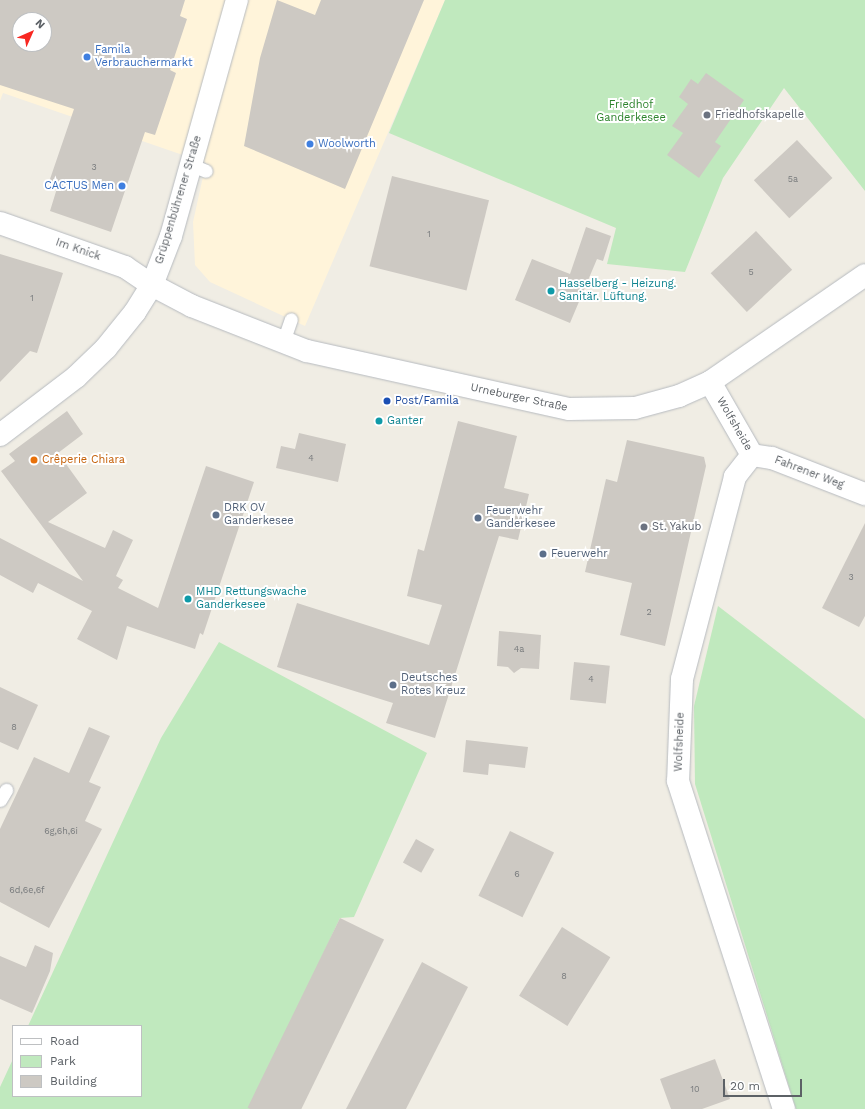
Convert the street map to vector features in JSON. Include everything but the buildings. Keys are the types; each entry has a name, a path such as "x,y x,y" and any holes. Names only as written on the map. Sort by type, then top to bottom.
{"street":[{"name":"Grüppenbührener Straße","path":"0,435 76,376 106,348 136,312 152,285 198,168 237,0"},
{"name":"Im Knick","path":"0,223 125,267 152,285"},
{"name":"Urneburger Straße","path":"152,285 192,306 314,353 569,409 635,408 679,396 710,382 865,275"},
{"name":"Wolfsheide","path":"710,382 752,455 735,477 682,679 678,781 784,1109"},
{"name":"Fahrener Weg","path":"752,455 772,458 865,494"}],"lane":[{"path":"283,342 291,319"}],"shaded area":[{"path":"0,0 445,0 305,326 210,282 195,265 193,222 206,163 3,93 0,101"}],"green space":[{"name":"Friedhof Ganderkesee","path":"445,0 865,0 865,191 784,88 723,178 685,272 607,264 616,228 389,133"},
{"path":"718,606 865,719 865,1109 796,1109 695,784 694,706"},
{"path":"219,642 427,753 354,917 340,918 250,1109 0,1109 0,1087 12,1061 12,1097 142,1097 142,1025 28,1025 161,738"}],"place":[{"name":"Famila Verbrauchermarkt","path":"87,57"},
{"name":"Friedhofskapelle","path":"707,115"},
{"name":"Woolworth","path":"310,144"},
{"name":"CACTUS Men","path":"122,186"},
{"name":"Hasselberg - Heizung. Sanitär. Lüftung.","path":"551,291"},
{"name":"Post/Famila","path":"387,401"},
{"name":"Ganter","path":"379,421"},
{"name":"Crêperie Chiara","path":"34,460"},
{"name":"DRK OV Ganderkesee","path":"216,515"},
{"name":"Feuerwehr Ganderkesee","path":"478,518"},
{"name":"St. Yakub","path":"644,527"},
{"name":"Feuerwehr","path":"543,554"},
{"name":"MHD Rettungswache Ganderkesee","path":"188,599"},
{"name":"Deutsches Rotes Kreuz","path":"393,685"}]}
